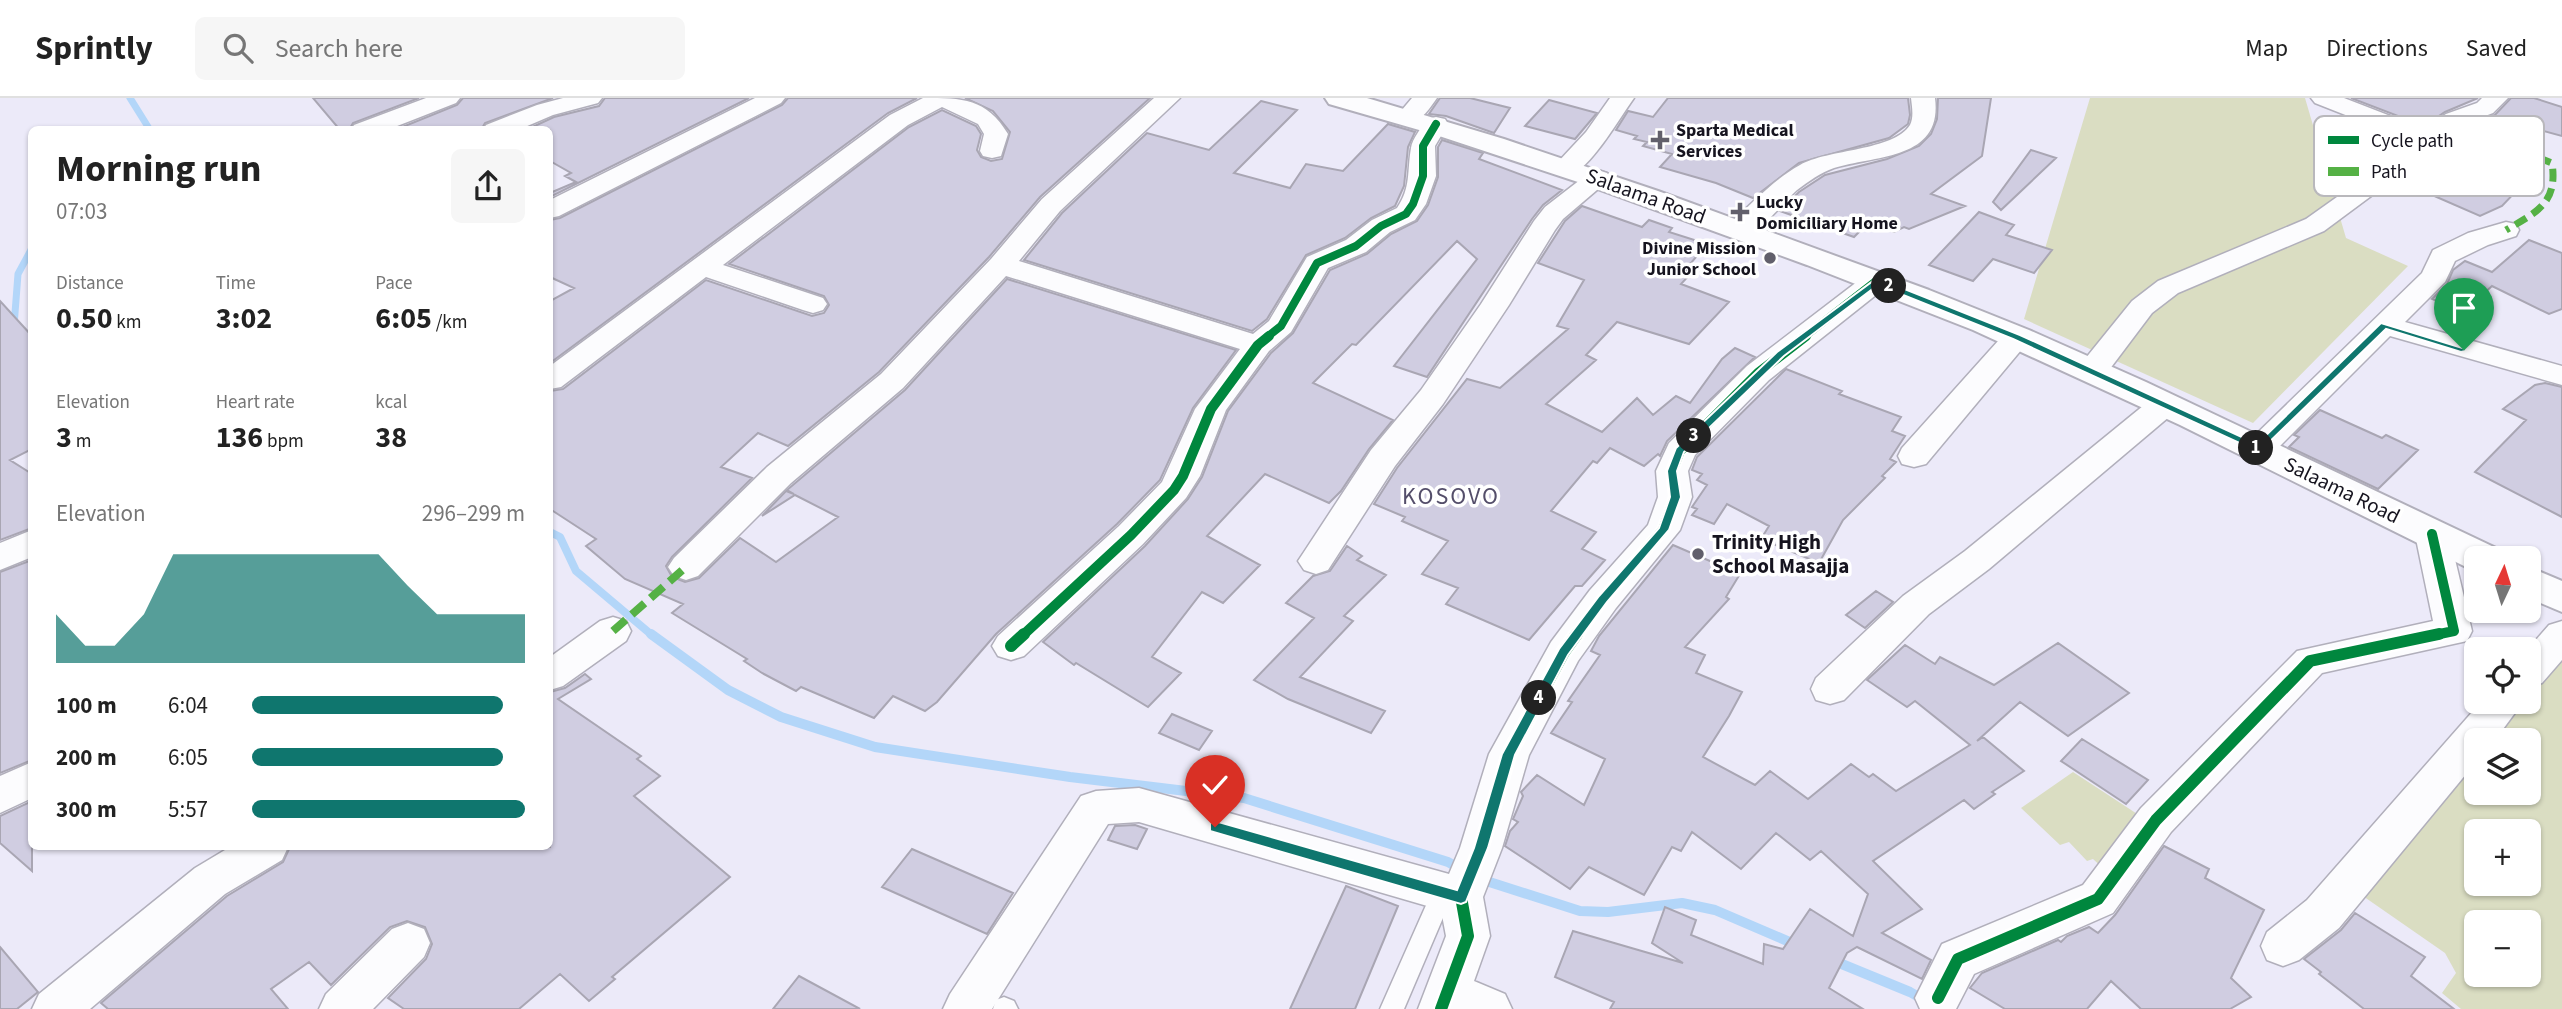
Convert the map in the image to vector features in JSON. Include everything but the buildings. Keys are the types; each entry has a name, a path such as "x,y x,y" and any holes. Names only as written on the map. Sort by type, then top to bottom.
{"main road":[{"name":"Salaama Road","path":"1338,98 1423,113 1877,281 2017,337 2165,404 2464,549"},
{"path":"2541,587 2562,597"}],"street":[{"path":"505,126 545,110 590,98"},
{"path":"553,208 773,98"},
{"path":"553,378 775,209 900,120 942,98 987,119 996,134 992,151"},
{"path":"686,567 779,475 892,381 1001,265 1051,205 1168,98"},
{"path":"1567,167 1595,137 1622,98"},
{"path":"1739,230 1810,169 1836,158 1889,149 1918,131 1924,116 1923,98"},
{"path":"2323,98 2369,116"},
{"path":"2463,116 2485,108 2496,98"},
{"path":"373,126 438,99"},
{"path":"1011,646 1131,535 1174,490 1183,476 1211,409 1258,345 1281,326 1317,263 1356,246 1381,226 1406,214 1413,204 1423,176 1423,113"},
{"path":"1316,561 1383,458 1432,397 1495,305 1543,227 1554,213 1598,178"},
{"path":"2092,371 2142,307 2168,287 2315,225 2355,196"},
{"path":"2259,449 2434,276 2443,256 2478,239 2506,230"},
{"path":"1001,265 1258,345"},
{"path":"702,267 813,304"},
{"path":"1489,1009 1444,1001 1468,936 1463,880 1509,754 1564,652 1603,599 1663,530 1675,497 1672,471 1679,451 1780,354 1877,281"},
{"path":"2384,325 2464,350 2525,363 2562,376"},
{"path":"1914,456 2017,337"},
{"path":"1830,689 1916,606 1977,560 2165,404"},
{"path":"1938,998 1958,959 2098,900 2156,820 2310,661 2454,631 2432,534"},
{"path":"0,558 28,544"},
{"path":"553,674 614,631"},
{"path":"2541,659 2562,635"},
{"path":"2283,946 2323,914 2494,714"},
{"path":"0,796 28,780"},
{"path":"966,1009 1096,808 1139,805 1463,880"},
{"path":"55,1009 210,881 262,850"},
{"path":"342,1009 408,943"}],"lane":[{"path":"1392,1009 1463,880"}],"green space":[{"path":"2090,98 2305,98 2314,129 2314,196 2334,196 2346,238 2408,266 2253,423 2024,319"},
{"path":"2562,648 2562,1009 2461,1009 2442,993 2456,973 2445,953 2360,894 2464,768 2464,805 2541,805 2541,728 2497,728 2508,714 2541,714 2541,674"},
{"path":"2073,772 2151,823 2118,882 2093,859 2087,861 2069,842 2060,845 2021,808"}],"waterway":[{"path":"130,98 148,126"},
{"path":"14,326 18,274 28,255"},
{"path":"553,534 560,537 576,571 653,636"},
{"path":"651,634 728,690 781,717 875,747 1070,777 1244,798 1448,862 1462,870"},
{"path":"1477,878 1580,911 1608,912 1682,903 1715,910 1799,946"},
{"path":"1832,960 1910,992 1940,1009"}],"marked path":[{"path":"2506,230 2535,212 2552,193 2552,163 2544,160"},
{"path":"613,631 686,567"}],"cycle path":[{"path":"1011,646 1131,535 1174,490 1183,476 1211,409 1258,345 1281,326 1317,263 1356,246 1381,226 1406,214 1413,204 1423,176 1423,146 1436,124"},
{"path":"1441,1009 1468,936 1461,897 1481,848 1509,754 1564,652 1603,599 1663,530 1675,497 1672,471 1680,451 1758,373 1876,281"},
{"path":"1938,998 1958,959 2098,899 2156,820 2310,661 2454,631 2432,534"}],"place":[{"name":"Sparta Medical Services","path":"1660,140"},
{"name":"Lucky Domiciliary Home","path":"1740,212"},
{"name":"Divine Mission Junior School","path":"1770,258"},
{"name":"Trinity High School Masajja","path":"1698,554"}],"district":[{"name":"KOSOVO","path":"1451,496"}],"route":[{"path":"1215,827 1461,897 1481,848 1509,754 1564,652 1603,599 1663,530 1672,512 1675,497 1672,471 1679,451 1780,354 1877,281 2017,337 2259,449 2384,325 2464,350"}]}
